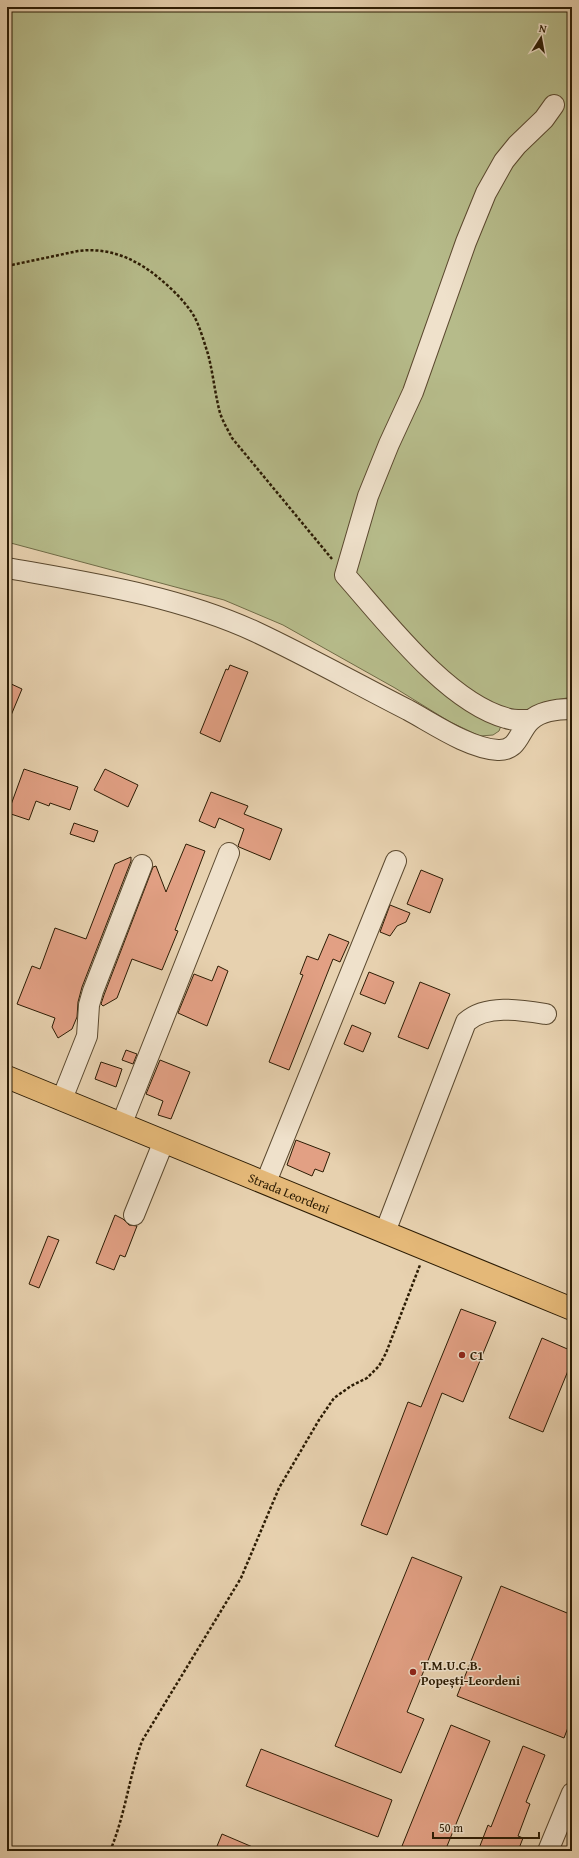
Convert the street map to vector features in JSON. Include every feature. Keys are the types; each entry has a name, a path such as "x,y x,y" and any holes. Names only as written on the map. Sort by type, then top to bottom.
{"main road":[{"name":"Strada Leordeni","path":"7,1077 62,1098 572,1309"}],"street":[{"path":"554,105 544,119 504,160 486,193 466,242 413,392 388,444 368,496 345,575 424,663 451,687 470,701 506,719 530,720 547,713 572,709"},
{"path":"7,568 148,596 210,613 256,632 447,731 488,748 500,750 512,746 519,738 530,720"},
{"path":"122,1123 229,853"},
{"path":"266,1182 396,861"},
{"path":"62,1098 87,1036 89,1005 93,991 142,865"},
{"path":"385,1232 466,1022 474,1015 512,1010 546,1014"},
{"path":"134,1215 164,1140"},
{"path":"548,1851 572,1792"}],"path":[{"path":"7,266 78,251 107,251 121,254 134,261 152,272 170,288 194,316 208,354 221,415 232,438 345,575"},
{"path":"110,1851 122,1817 136,1757 142,1741 241,1578 279,1488 318,1420 334,1398 350,1386 368,1378 379,1366 386,1353 427,1249"}],"green space":[{"path":"7,7 572,7 572,697 545,702 502,723 499,731 493,735 480,736 450,722 395,688 283,625 224,600 7,542"}],"building":[{"path":"230,665 248,672 220,742 200,733 226,669 228,670"},
{"path":"7,682 22,689 7,725"},
{"path":"24,769 78,787 70,810 50,803 49,806 36,801 29,820 8,813"},
{"path":"105,769 138,785 128,807 94,790"},
{"path":"211,792 248,806 244,814 282,829 270,860 238,846 244,829 219,818 215,828 199,821"},
{"path":"74,823 98,831 94,842 70,834"},
{"path":"186,844 205,851 175,930 178,931 162,970 132,959 117,998 103,1006 101,1004 104,995 153,867 156,866 166,892"},
{"path":"131,857 131,861 82,987 78,1002 77,1017 72,1029 58,1038 52,1027 55,1018 17,1004 32,966 40,969 55,928 86,939 115,864"},
{"path":"421,870 443,879 430,913 407,904"},
{"path":"390,905 410,913 406,922 397,926 390,936 380,932"},
{"path":"329,934 349,942 340,962 333,959 289,1070 269,1062 303,975 300,974 307,956 318,960"},
{"path":"218,966 228,971 207,1026 178,1013 194,974 212,981"},
{"path":"369,972 394,982 385,1004 360,994"},
{"path":"420,982 450,994 428,1049 398,1037"},
{"path":"352,1025 371,1033 363,1052 344,1044"},
{"path":"126,1050 137,1054 133,1064 122,1060"},
{"path":"160,1060 190,1072 171,1119 158,1115 163,1101 146,1094"},
{"path":"101,1062 122,1069 116,1087 95,1079"},
{"path":"296,1140 330,1153 323,1172 315,1169 312,1176 287,1165"},
{"path":"115,1215 123,1219 129,1225 137,1226 125,1257 120,1255 114,1270 96,1263"},
{"path":"48,1236 59,1240 39,1288 29,1284"},
{"path":"461,1309 496,1322 463,1402 442,1393 387,1535 361,1525 408,1402 421,1407"},
{"path":"542,1338 572,1351 572,1361 543,1432 509,1418"},
{"path":"412,1557 462,1577 407,1712 424,1719 401,1773 335,1746"},
{"path":"501,1586 572,1615 572,1717 564,1738 457,1696"},
{"path":"451,1725 490,1741 445,1851 414,1851 402,1846"},
{"path":"523,1746 545,1755 526,1802 530,1804 518,1836 523,1838 518,1851 478,1851 488,1825 491,1827"},
{"path":"261,1749 392,1800 378,1837 246,1786"},
{"path":"222,1834 262,1851 215,1851"}],"place":[{"name":"C1","path":"462,1355"},
{"name":"T.M.U.C.B. Popești-Leordeni","path":"413,1672"}]}
